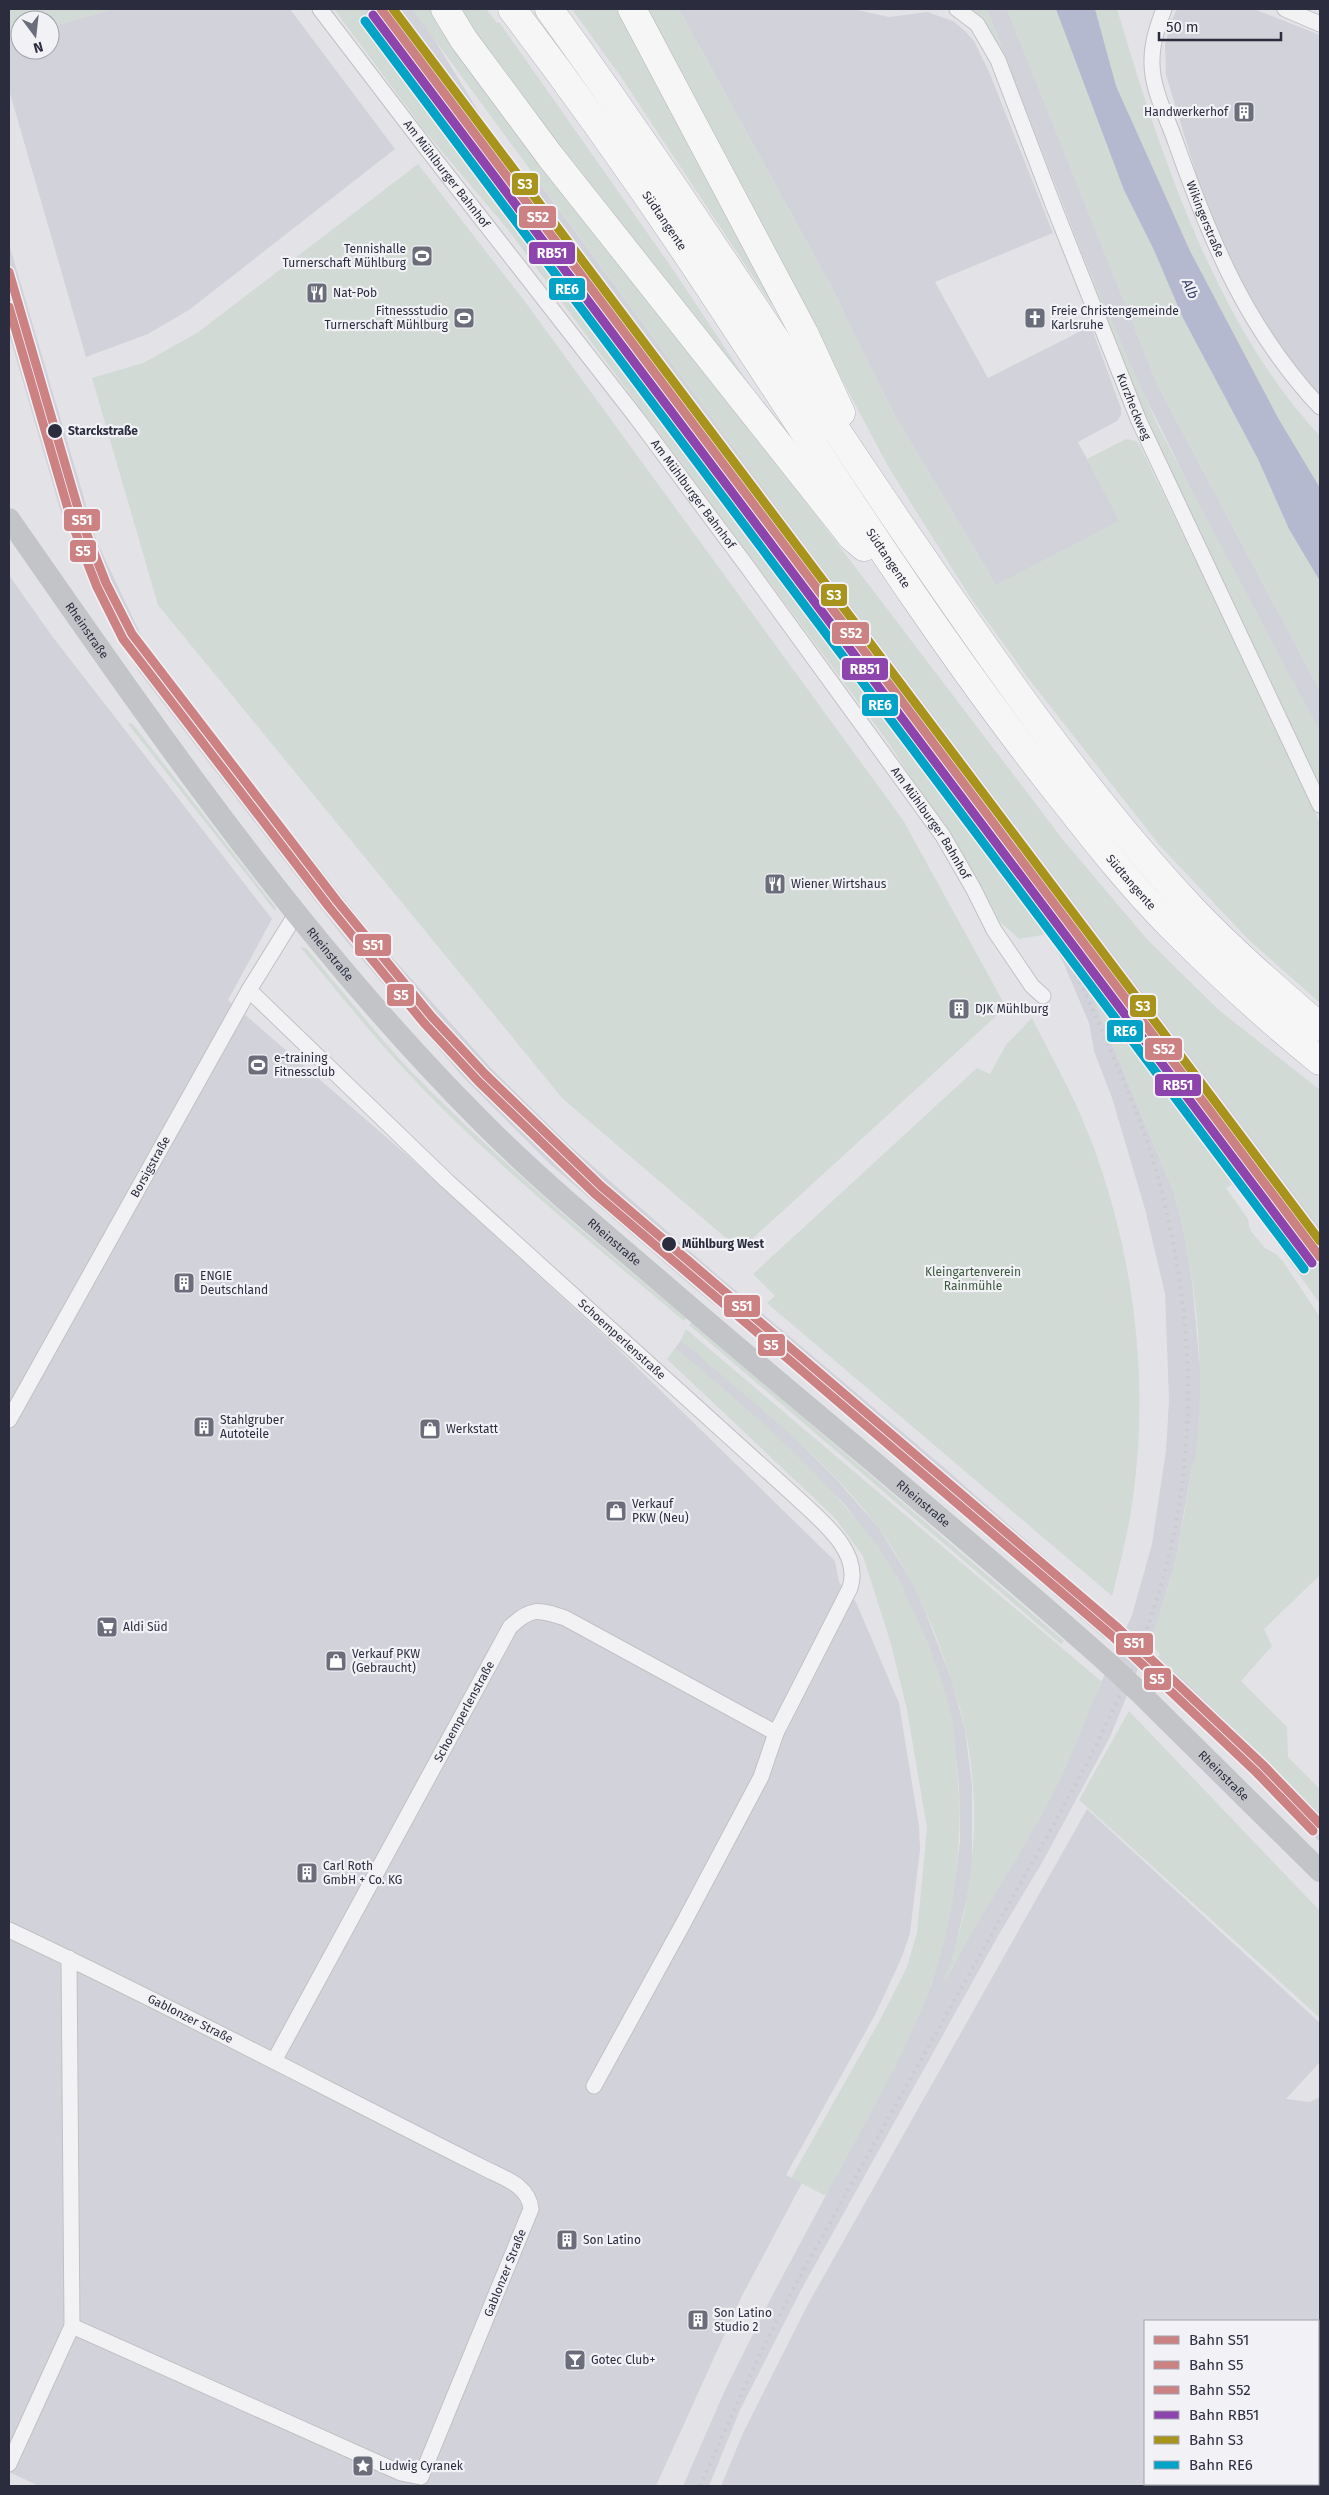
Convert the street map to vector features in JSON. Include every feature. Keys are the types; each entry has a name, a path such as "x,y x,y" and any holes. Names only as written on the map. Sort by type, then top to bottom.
{"highway":[{"path":"445,9 464,40 550,156 852,537 900,577"},
{"name":"Südtangente","path":"512,9 566,80 713,292 900,577 1026,752 1130,882 1170,925 1258,1011 1320,1061"},
{"path":"549,9 651,152 973,632 1104,807 1192,909 1261,977 1320,1027"},
{"path":"632,9 804,333 877,491"}],"main road":[{"name":"Rheinstraße","path":"9,519 139,707 296,914 412,1050 481,1122 569,1203 1109,1664 1320,1871"}],"street":[{"name":"Am Mühlburger Bahnhof","path":"320,9 636,417 755,577 943,836 973,888 994,930 1032,986 1042,996"},
{"name":"Kurzheckweg","path":"957,9 977,24 998,60 1139,421 1320,805"},
{"name":"Wikingerstraße","path":"1164,9 1153,46 1151,61 1154,78 1202,218 1225,269 1250,314 1292,376 1320,407"},
{"path":"1285,9 1320,24"},
{"name":"Borsigstraße","path":"9,1420 249,990 296,914"},
{"name":"Schoemperlenstraße","path":"249,990 448,1181 796,1497 826,1526 848,1555 853,1571 850,1588 776,1733 761,1777 594,2086"},
{"name":"Schoemperlenstraße","path":"274,2061 510,1627 525,1613 545,1611 565,1618 776,1733"},
{"name":"Gablonzer Straße","path":"9,1930 69,1958 523,2188 530,2198 531,2209 422,2477 401,2474 72,2326"},
{"path":"9,2464 72,2326 69,1958"}],"shaded area":[{"path":"114,9 290,9 395,149 189,310 148,334 86,357 9,90 9,39 10,60 60,60 60,24"},
{"path":"364,9 413,9 431,34 488,127 522,174 531,185 538,181 817,560 1320,1227 1320,1268 1273,1210 1130,1018 1104,994 1083,965 1080,966 1174,1193 1183,1228 1192,1280 1201,1379 1197,1454 1192,1466 1176,1559 1157,1623 1110,1737 1043,1861 998,1936 800,2292 740,2410 709,2486 683,2486 725,2390 772,2296 892,2072 931,1986 944,1940 956,1873 960,1841 959,1785 952,1720 922,1630 897,1577 882,1553 846,1506 792,1451 675,1348 681,1340 777,1420 837,1480 879,1528 914,1585 952,1681 965,1730 972,1784 972,1864 969,1888 954,1953 944,1979 946,1980 967,1940 1016,1859 1065,1767 1077,1735 1132,1615 1152,1544 1166,1450 1169,1400 1165,1294 1145,1209 1112,1098 1094,1051 1089,1023 1063,962 1005,855 827,614"},
{"path":"679,9 853,9 889,17 927,12 953,21 974,41 990,74 1053,233 935,282 988,378 1091,326 1121,408 1121,415 1117,421 1078,442 1120,521 996,585 895,416 831,286"},
{"path":"987,9 1007,9 1158,386 1320,691 1320,732 1216,540 1134,374 1081,251"},
{"path":"1177,9 1254,9 1320,35 1320,407 1225,269 1166,75 1165,44"},
{"path":"9,244 97,542 146,646 374,937 490,1067 569,1145 715,1273 947,1470 1118,1622 1105,1639 757,1338 702,1295 552,1166 463,1077 347,942 139,672 99,601 71,531 65,526 9,334"},
{"path":"9,575 52,636 272,919 228,1000 408,1156 612,1343 835,1561 839,1582 856,1602 899,1703 919,1826 920,1850 910,1933 902,1957 875,2015 786,2175 802,2183 742,2296 656,2486 39,2486 9,2472"},
{"path":"1154,1654 1184,1679 1320,1813 1320,1842 1144,1670"},
{"path":"1087,1809 1320,2023 1320,2062 1286,2099 1310,2102 1320,2097 1320,2486 721,2486 743,2433 808,2304"}],"green space":[{"path":"9,9 114,9 60,24 60,10 10,10 9,39"},
{"path":"334,9 364,9 589,301 940,764 1005,855 1048,934 1019,939 1000,922 975,875 888,742 509,231 424,130"},
{"path":"412,9 431,9 440,28 491,99 747,425 1064,841 1146,938 1220,1011 1320,1090 1320,1227 817,560"},
{"path":"457,9 486,9 497,23 499,22 672,268 755,393 668,295"},
{"path":"572,9 619,9 775,301 771,304 621,77"},
{"path":"645,9 679,9 831,286 895,416 996,585 1119,521 1087,459 1126,439 1136,441 1140,446 1309,795 1320,824 1320,1003 1249,940 1161,847 1028,678 972,600 889,468"},
{"path":"971,9 987,9 1017,86 990,29"},
{"path":"1007,9 1117,9 1152,121 1173,178 1221,290 1250,343 1283,392 1320,436 1320,691 1158,386"},
{"path":"418,164 526,303 903,820 1006,1007 740,1250 563,1099 158,605 92,378 143,363 197,333"},
{"path":"1081,251 1159,428 1320,732 1320,787 1145,416"},
{"path":"132,723 276,908 275,911 128,724"},
{"path":"300,947 306,948 394,1053 440,1100 508,1165 686,1318 684,1321 540,1199 436,1102 403,1068"},
{"path":"1083,965 1104,994 1130,1018 1273,1210 1320,1268 1320,1304 1234,1183 1226,1188 1248,1219 1250,1230 1265,1248 1282,1260 1320,1317 1320,1575 1264,1629 1272,1646 1241,1681 1287,1727 1288,1757 1320,1789 1320,1813 1184,1679 1158,1657 1160,1654 1148,1642 1171,1578 1197,1447 1200,1386 1198,1330 1191,1275 1174,1193 1080,966"},
{"name":"Kleingartenverein Rainmühle","path":"1032,1018 1076,1104 1098,1161 1113,1207 1124,1254 1132,1303 1138,1352 1140,1401 1138,1449 1129,1522 1112,1596 767,1303 775,1296 753,1274 977,1068 990,1074 1006,1045"},
{"path":"692,1322 1064,1641 1061,1644 689,1325"},
{"path":"686,1329 1102,1682 1053,1794 946,1980 944,1979 961,1926 971,1870 974,1813 973,1784 970,1757 960,1707 932,1626 894,1550 856,1500 833,1475 784,1429 681,1340"},
{"path":"675,1348 758,1418 784,1443 835,1495 881,1551 900,1583 927,1641 941,1679 953,1723 958,1785 958,1843 952,1901 940,1958 909,2039 826,2196 791,2178 880,2020 907,1967 917,1933 927,1828 907,1710 891,1644 863,1556 835,1518 667,1359"},
{"path":"1129,1711 1320,1911 1320,2018 1079,1800"}],"water":[{"name":"Alb","path":"1056,9 1095,9 1116,86 1190,251 1278,418 1320,488 1320,581 1289,529 1258,459 1183,318 1154,250 1124,190"}],"railway":[{"path":"700,2486 758,2358 792,2291 1073,1790 1116,1705 1151,1617 1165,1571 1177,1519 1184,1467 1188,1414 1187,1362 1183,1309 1176,1257 1165,1205 1151,1154 1123,1079 1064,950 1027,882 987,817 965,786"}],"rail line":[{"name":"S52","path":"381,9 1320,1257"},
{"name":"S3","path":"393,9 1320,1241"},
{"name":"RB51","path":"373,15 1312,1263"},
{"name":"RE6","path":"365,21 1304,1269"},
{"name":"S51","path":"9,272 82,522 106,583 132,634 337,901 432,1017 485,1074 601,1186 1118,1628 1263,1765 1320,1824"},
{"name":"S5","path":"9,307 73,526 97,587 123,639 329,907 424,1023 478,1081 594,1193 1111,1635 1256,1772 1313,1831"}],"place":[{"name":"Handwerkerhof","path":"1244,112"},
{"name":"Tennishalle Turnerschaft Mühlburg","path":"422,256"},
{"name":"Nat-Pob","path":"317,293"},
{"name":"Fitnessstudio Turnerschaft Mühlburg","path":"464,318"},
{"name":"Freie Christengemeinde Karlsruhe","path":"1035,318"},
{"name":"Starckstraße","path":"55,431"},
{"name":"Wiener Wirtshaus","path":"775,884"},
{"name":"DJK Mühlburg","path":"959,1009"},
{"name":"e-training Fitnessclub","path":"258,1065"},
{"name":"Mühlburg West","path":"669,1244"},
{"name":"ENGIE Deutschland","path":"184,1283"},
{"name":"Stahlgruber Autoteile","path":"204,1427"},
{"name":"Werkstatt","path":"430,1429"},
{"name":"Verkauf PKW (Neu)","path":"616,1511"},
{"name":"Aldi Süd","path":"107,1627"},
{"name":"Verkauf PKW (Gebraucht)","path":"336,1661"},
{"name":"Carl Roth GmbH + Co. KG","path":"307,1873"},
{"name":"Son Latino","path":"567,2240"},
{"name":"Son Latino Studio 2","path":"698,2320"},
{"name":"Gotec Club+","path":"575,2360"},
{"name":"Ludwig Cyranek","path":"363,2466"}]}
